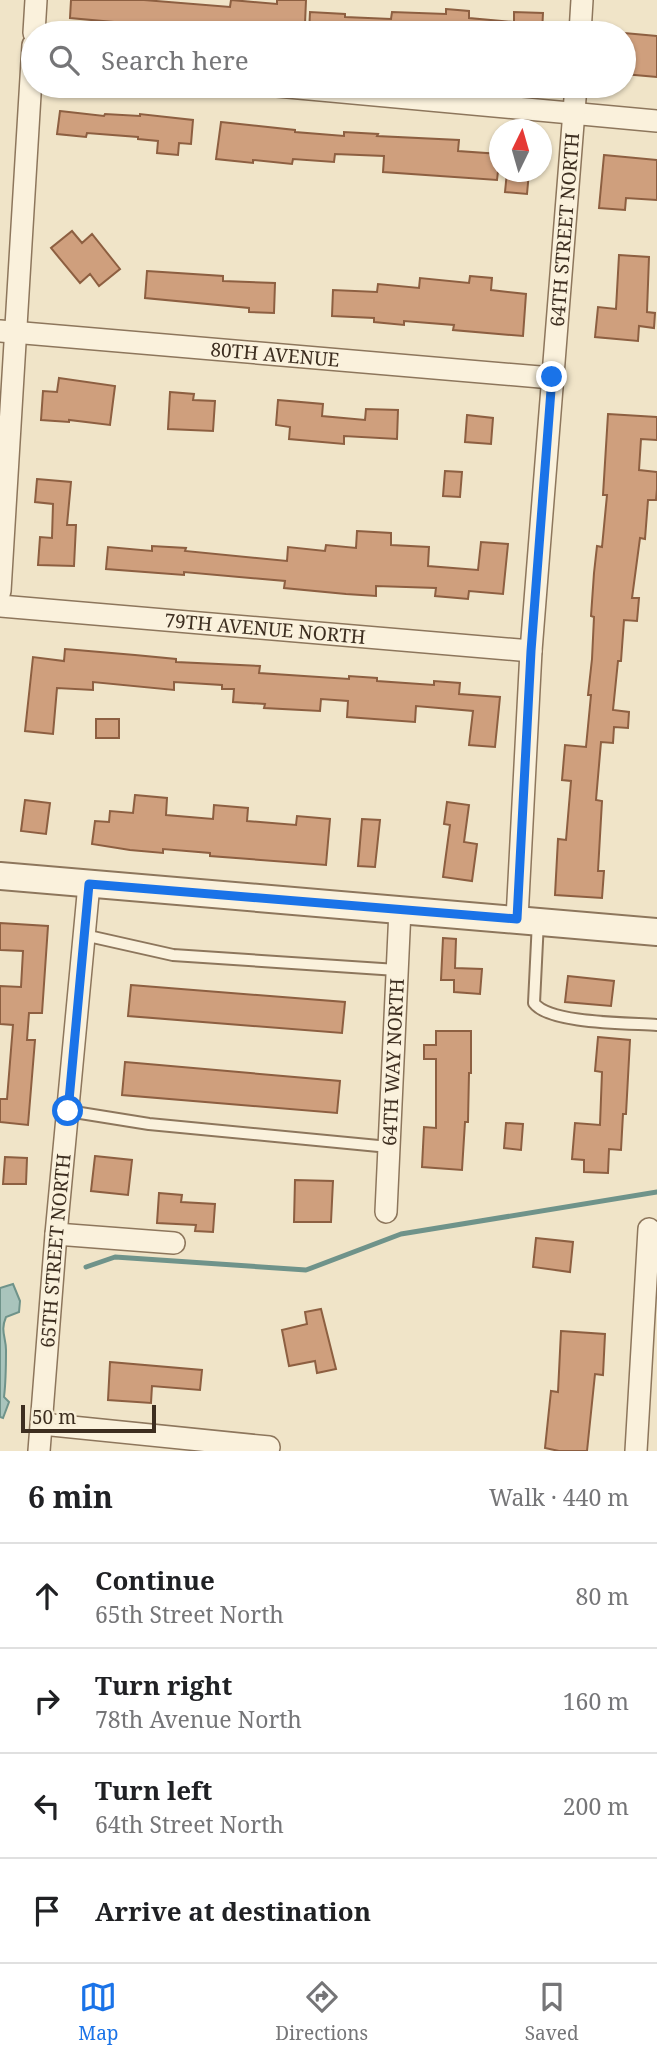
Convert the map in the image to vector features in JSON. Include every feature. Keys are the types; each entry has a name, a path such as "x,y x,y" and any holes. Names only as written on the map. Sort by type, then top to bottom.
{"street":[{"path":"35,21 36,0"},
{"path":"581,21 582,0"},
{"path":"0,591 7,332 29,98"},
{"path":"404,98 657,121"},
{"name":"64TH STREET NORTH","path":"527,920 531,651 575,98"},
{"name":"80TH AVENUE","path":"7,332 552,377"},
{"name":"79TH AVENUE NORTH","path":"0,606 531,651"},
{"path":"0,876 657,932"},
{"name":"65TH STREET NORTH","path":"39,1451 56,1234 89,884"},
{"name":"64TH WAY NORTH","path":"386,1212 400,910"},
{"path":"636,1451 649,1229"},
{"path":"56,1234 174,1243"},
{"path":"42,1424 269,1447"}],"lane":[{"path":"527,920 534,1003 538,1008 568,1018 657,1025"},
{"path":"84,935 173,955 397,970"},
{"path":"68,1111 149,1124 389,1147"}],"water":[{"path":"13,1284 20,1301 19,1312 6,1317 3,1326 6,1350 4,1397 9,1402 3,1418 0,1417 0,1288"}],"building":[{"path":"71,0 144,0 230,7 231,0 277,4 277,0 306,0 305,21 103,21 70,18"},
{"path":"446,9 469,11 469,18 503,21 310,21 310,12 391,19 392,12 446,14"},
{"path":"514,12 543,13 543,21 514,21"},
{"path":"636,34 657,36 657,77 636,75"},
{"path":"60,111 104,116 140,114 193,120 191,144 179,143 178,155 157,153 158,141 138,137 87,133 86,137 57,134"},
{"path":"221,122 344,136 344,132 459,140 458,151 489,153 489,179 383,172 384,156 335,154 334,162 293,159 292,164 216,159"},
{"path":"604,155 657,160 657,200 626,198 625,210 599,208"},
{"path":"506,182 528,182 527,194 505,192"},
{"path":"72,231 82,243 92,234 120,269 99,286 90,274 80,283 51,248"},
{"path":"619,255 649,257 647,312 655,313 654,328 639,326 638,341 595,337 598,307 616,309"},
{"path":"147,271 223,276 223,281 275,283 274,313 145,298"},
{"path":"470,276 492,278 491,290 526,294 523,336 453,330 454,325 404,321 404,325 374,322 374,318 332,316 333,290 377,292 378,284 419,288 420,278 469,283"},
{"path":"59,378 115,386 110,425 41,420 43,391 57,392"},
{"path":"170,392 194,394 193,400 215,401 213,431 168,429"},
{"path":"278,400 323,404 322,416 365,420 366,409 398,410 397,439 344,436 344,444 289,439 290,427 276,425"},
{"path":"608,414 657,417 657,440 641,439 639,470 657,472 657,489 656,500 648,500 645,539 640,538 632,598 639,598 637,621 624,620 621,661 618,661 613,710 629,712 628,728 614,727 613,743 601,742 596,800 602,801 598,871 604,871 602,898 555,895 558,839 566,840 571,781 562,780 565,745 586,747 591,695 588,695 592,659 594,573 597,546 602,547 607,495 603,495"},
{"path":"467,415 493,418 491,444 465,442"},
{"path":"445,471 462,472 460,497 443,496"},
{"path":"37,479 71,482 67,525 76,525 74,566 38,565 40,537 52,538 53,504 35,502"},
{"path":"357,531 391,533 391,545 429,547 428,566 478,570 481,542 508,544 503,594 469,591 468,599 435,596 436,588 376,586 376,596 284,588 285,581 184,572 184,575 106,569 108,547 152,551 152,546 186,548 185,551 287,561 288,547 325,551 326,545 356,548"},
{"path":"65,649 176,659 176,662 260,666 259,673 349,679 349,676 434,685 434,681 460,683 459,694 500,697 495,747 469,745 473,711 416,706 415,722 347,717 348,701 321,699 320,711 264,708 265,704 233,702 234,689 222,689 222,685 174,682 174,690 93,682 93,690 57,688 53,734 25,731 33,657 64,661"},
{"path":"96,719 119,719 119,738 96,738"},
{"path":"135,795 167,798 166,815 213,819 214,805 248,808 247,821 296,825 297,816 330,819 326,865 210,856 210,853 163,849 163,853 92,844 95,821 109,822 110,811 133,813"},
{"path":"25,800 50,803 46,834 21,831"},
{"path":"447,802 469,805 464,842 477,844 472,881 443,877 450,825 444,824"},
{"path":"362,819 380,820 375,867 358,866"},
{"path":"0,923 48,926 42,1013 29,1013 27,1040 35,1040 28,1125 0,1122 0,1099 7,1099 13,1025 0,1024 0,986 21,987 23,951 0,950"},
{"path":"443,938 456,939 455,968 482,969 480,994 454,992 454,980 441,980"},
{"path":"568,976 614,981 611,1006 565,1002"},
{"path":"131,985 345,1002 342,1033 128,1016"},
{"path":"436,1031 471,1031 468,1122 465,1122 462,1170 422,1167 424,1127 436,1128 436,1059 424,1059 424,1045 436,1045"},
{"path":"598,1037 630,1040 621,1150 609,1149 608,1173 584,1172 584,1160 572,1159 575,1123 600,1125 602,1072 595,1071"},
{"path":"125,1062 340,1081 337,1113 122,1095"},
{"path":"506,1123 523,1124 521,1150 504,1148"},
{"path":"95,1156 132,1160 128,1195 91,1191"},
{"path":"5,1157 27,1158 26,1184 3,1184"},
{"path":"295,1180 333,1181 331,1222 294,1222"},
{"path":"159,1193 182,1195 181,1202 215,1204 213,1232 195,1231 196,1225 157,1223"},
{"path":"536,1238 573,1242 570,1272 533,1267"},
{"path":"321,1309 336,1369 317,1373 315,1361 289,1366 282,1330 307,1324 305,1312"},
{"path":"561,1331 605,1334 603,1375 595,1374 587,1451 545,1448 551,1391 558,1392"},
{"path":"110,1362 202,1370 200,1390 152,1386 151,1403 108,1400"}],"waterway":[{"path":"86,1267 115,1257 306,1270 401,1234 657,1192"}],"route":[{"path":"68,1111 89,884 517,919 531,651 552,377"}]}
